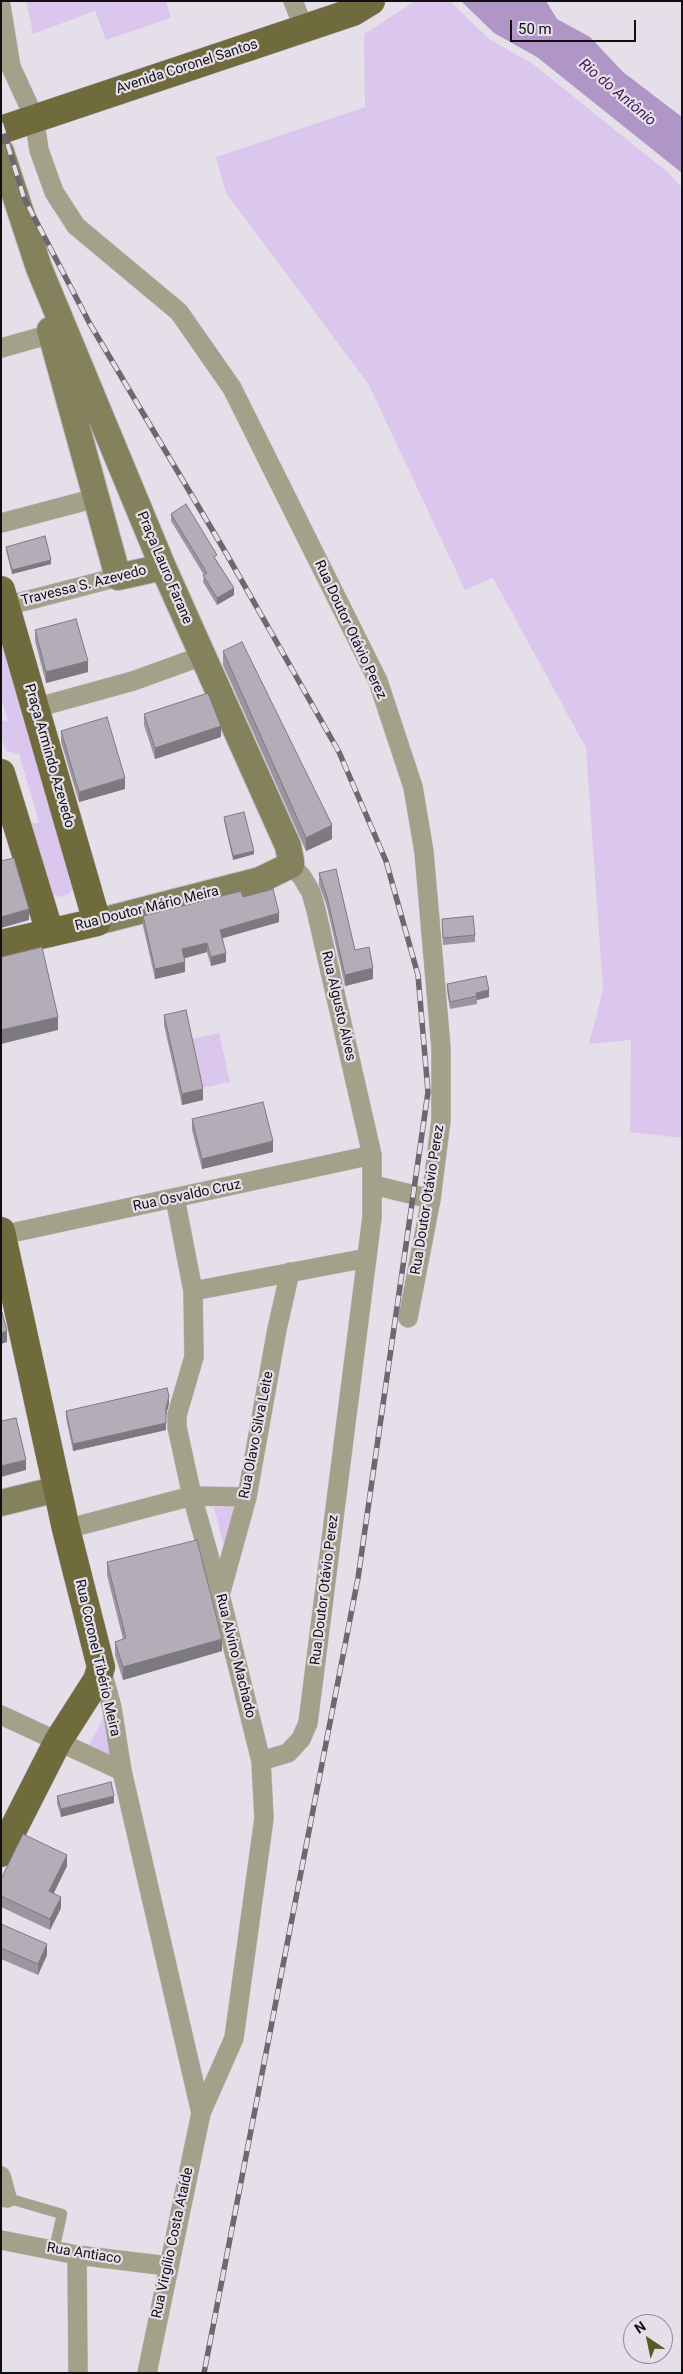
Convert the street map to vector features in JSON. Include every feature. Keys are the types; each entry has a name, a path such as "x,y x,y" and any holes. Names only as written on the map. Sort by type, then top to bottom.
{"main road":[{"name":"Avenida Coronel Santos","path":"1,130 34,117 304,28 362,6"},
{"name":"Praça Lauro Farane","path":"1,152 39,268 163,567 288,846 291,865"},
{"name":"Praça Lauro Farane","path":"39,268 51,334 118,577"},
{"name":"Travessa S. Azevedo","path":"118,577 163,567"},
{"name":"Praça Armindo Azevedo","path":"4,598 97,922"},
{"path":"1,773 50,933"},
{"name":"Rua Doutor Mário Meira","path":"1,944 97,922 260,880 291,865"},
{"name":"Rua Coronel Tibério Meira","path":"2,1233 66,1529 101,1667"},
{"path":"1,1503 58,1489"},
{"path":"1,1853 58,1741 97,1680 101,1667"}],"street":[{"path":"293,1 304,28"},
{"name":"Rua Doutor Otávio Perez","path":"1,6 11,66 34,117 39,150 54,192 76,226 179,312 232,388 378,682 413,787 424,852 441,1048 441,1120 431,1199 408,1318"},
{"path":"1,348 51,334"},
{"path":"1,523 96,498"},
{"name":"Travessa S. Azevedo","path":"4,598 118,577"},
{"path":"35,708 133,681 202,656"},
{"name":"Rua Algusto Alves","path":"291,865 312,892 372,1155"},
{"name":"Rua Doutor Otávio Perez","path":"261,1761 288,1753 301,1739 308,1723 372,1217 372,1155"},
{"name":"Rua Osvaldo Cruz","path":"2,1233 372,1155"},
{"path":"373,1185 431,1199"},
{"name":"Rua Alvino Machado","path":"175,1198 193,1291 194,1358 177,1415 176,1427 192,1496 220,1596 261,1761 264,1818 234,2038 201,2113"},
{"path":"193,1291 367,1258"},
{"name":"Rua Olavo Silva Leite","path":"220,1596 247,1496 277,1329 290,1272"},
{"path":"66,1529 192,1496 247,1496"},
{"name":"Rua Coronel Tibério Meira","path":"101,1667 112,1708 122,1771 201,2113"},
{"path":"1,1715 122,1771"},
{"name":"Rua Virgílio Costa Ataíde","path":"147,2373 201,2113"},
{"path":"1,2176 4,2198"},
{"name":"Rua Antiaco","path":"1,2240 77,2255 168,2266"},
{"path":"77,2255 78,2373"}],"lane":[{"path":"4,2198 62,2214 54,2250"}],"shaded area":[{"path":"26,1 166,1 171,18 106,40 95,11 33,34"},
{"path":"415,1 450,1 489,39 533,64 670,174 682,188 682,1138 630,1132 631,1040 589,1044 603,989 586,748 493,578 465,590 369,385 226,193 216,157 365,107 364,34"},
{"path":"1,623 73,879 73,889 67,895 58,897 52,893 47,883 28,822 39,823 19,754 6,751 1,737 1,720 8,721 1,697"},
{"path":"219,1033 230,1082 202,1088 192,1039"},
{"path":"214,1507 250,1508 231,1575"},
{"path":"108,1708 122,1766 87,1749"}],"water":[{"name":"Rio do Antônio","path":"461,1 546,1 557,19 590,37 623,72 682,117 682,173 537,57 494,33"}],"building":[{"path":"186,504 217,555 214,557 234,588 217,598 203,575 207,573 171,514"},
{"path":"45,536 51,560 12,570 6,547"},
{"path":"76,619 88,661 46,672 35,630"},
{"path":"242,642 332,825 306,838 223,651"},
{"path":"208,693 221,726 155,748 144,714"},
{"path":"107,717 125,778 79,792 61,731"},
{"path":"244,812 254,851 233,856 224,817"},
{"path":"14,858 29,909 1,917 1,861"},
{"path":"336,869 355,950 369,947 373,968 345,975 327,897 319,873"},
{"path":"273,889 279,913 220,930 226,953 211,957 207,943 182,949 185,962 155,969 143,916 241,891 243,897"},
{"path":"473,916 475,935 443,938 442,919"},
{"path":"42,947 58,1017 1,1030 1,957"},
{"path":"486,976 489,990 476,993 477,996 450,1002 447,984"},
{"path":"186,1010 203,1089 182,1094 164,1015"},
{"path":"263,1102 273,1141 202,1159 192,1119"},
{"path":"1,1312 7,1331 1,1333"},
{"path":"167,1388 169,1396 166,1408 166,1423 73,1444 66,1411"},
{"path":"16,1418 26,1460 1,1466 1,1421"},
{"path":"197,1540 222,1639 123,1667 115,1642 126,1638 107,1562"},
{"path":"111,1782 114,1796 61,1809 57,1796"},
{"path":"23,1834 67,1855 49,1891 61,1897 50,1919 1,1896 1,1879"},
{"path":"1,1924 47,1944 38,1964 1,1948"}],"railway":[{"path":"1,123 24,198 90,324 226,553 339,752 386,861 418,975 428,1092 358,1578 204,2373"}]}
